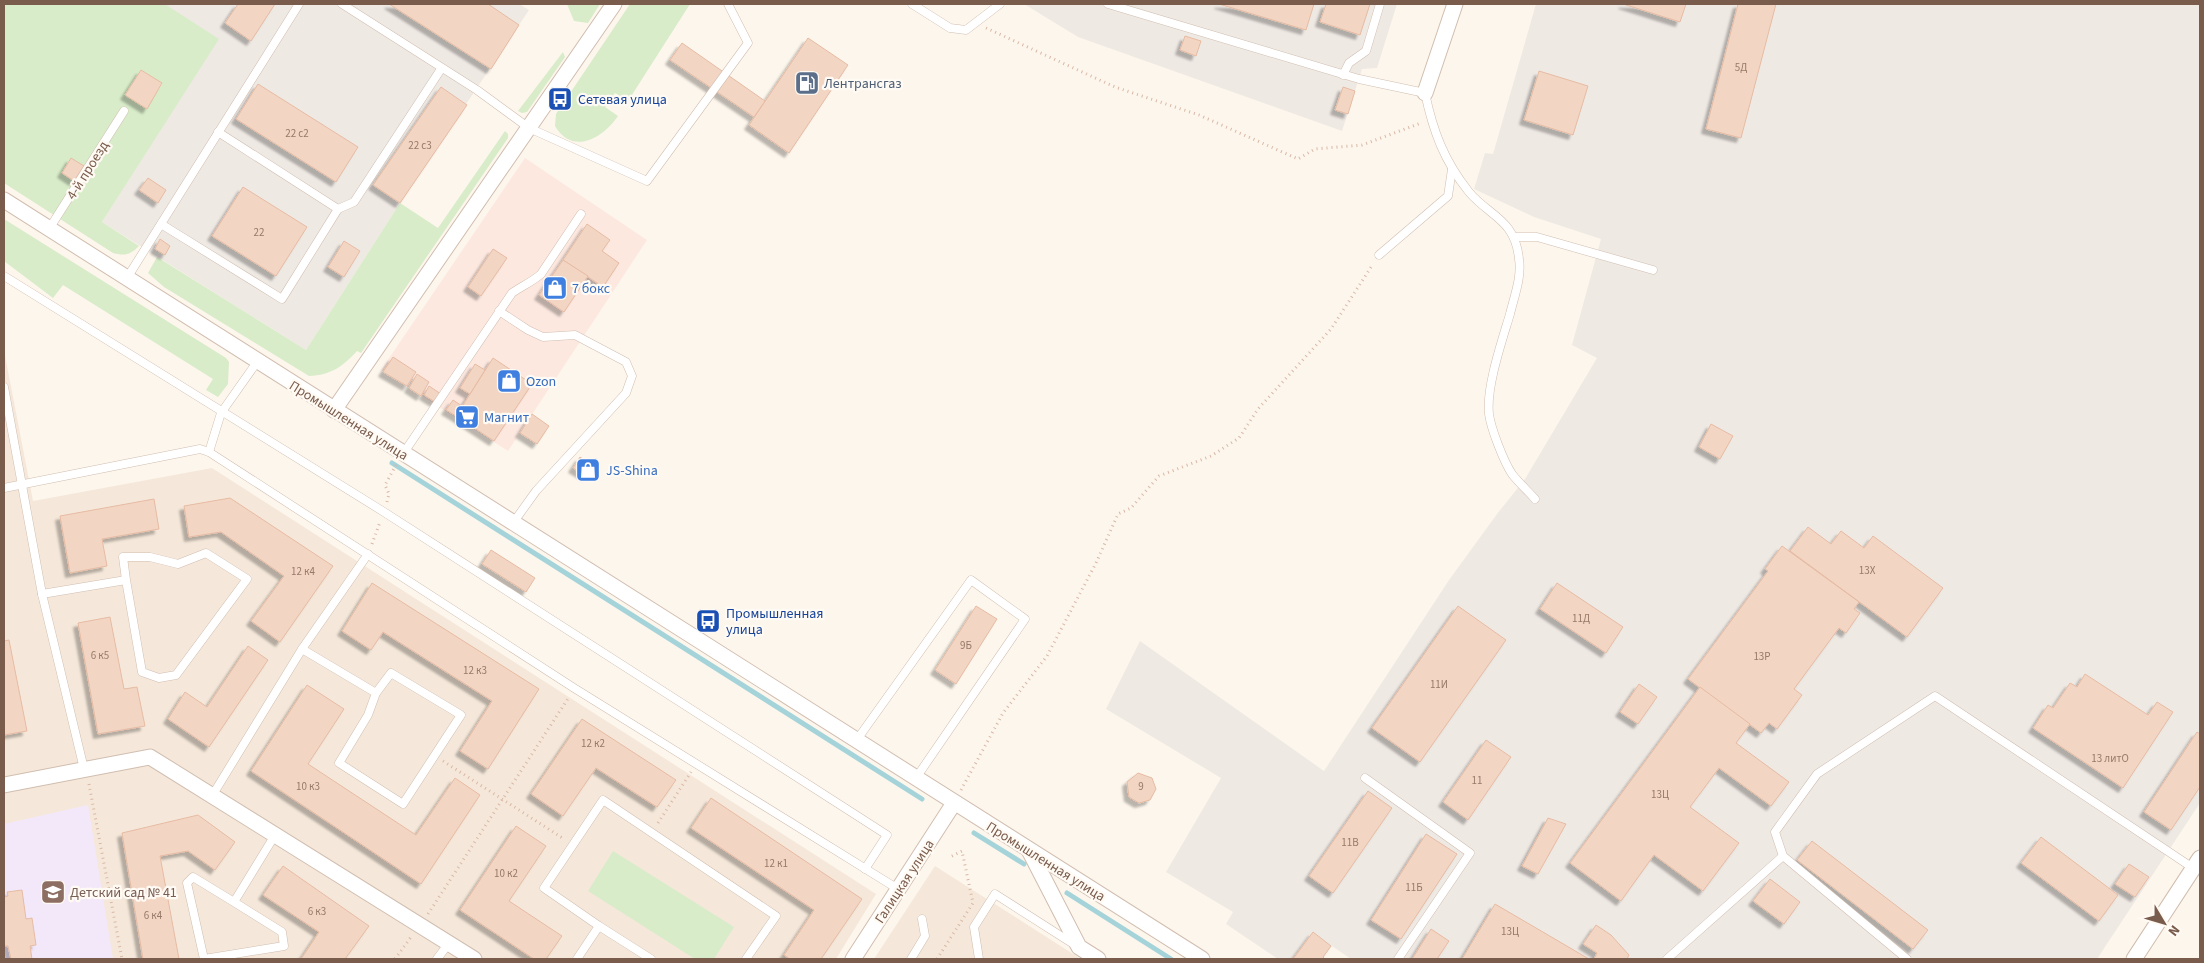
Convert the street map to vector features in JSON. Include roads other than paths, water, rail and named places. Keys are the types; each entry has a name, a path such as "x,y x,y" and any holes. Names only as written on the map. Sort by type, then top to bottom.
{"street":[{"path":"334,410 614,4"},
{"path":"1425,93 1455,4"},
{"name":"Промышленная улица","path":"4,200 1202,959"},
{"path":"4,785 150,756 474,959"},
{"name":"Галицкая улица","path":"853,959 954,802"},
{"path":"1028,849 1078,947 1098,959"},
{"path":"2134,959 2197,863"}],"lane":[{"path":"127,278 299,4"},
{"path":"342,4 441,69 477,90 529,128 647,181 748,43 728,4"},
{"path":"912,4 950,28 966,30 1000,4"},
{"path":"1108,4 1343,75 1425,93 1436,139 1452,168 1470,194 1500,218 1515,238 1520,260 1518,280 1492,382 1489,414 1511,472 1535,499"},
{"path":"1343,75 1349,63 1366,51 1380,4"},
{"path":"161,224 282,299 338,209 354,202 441,69"},
{"name":"4-й проезд","path":"49,229 124,111"},
{"path":"218,132 338,209"},
{"path":"1379,256 1448,196 1452,168"},
{"path":"403,454 512,293 522,285 533,282 541,274 581,214"},
{"path":"1515,238 1537,237 1653,270"},
{"path":"5,279 384,512 887,835 865,869"},
{"path":"499,311 528,330 543,337 575,335 626,362 632,376 626,393 536,491 513,523"},
{"path":"209,452 221,413 258,362"},
{"path":"4,387 42,594 84,769"},
{"path":"4,488 200,449 209,452 574,688 898,890"},
{"path":"206,553 247,579 176,675 159,678 142,672 126,580 123,557 150,557 178,564 206,553"},
{"path":"212,796 302,649 368,554"},
{"path":"42,594 126,580"},
{"path":"856,740 971,580 1025,619 916,778"},
{"path":"302,649 376,693"},
{"path":"391,673 461,715 403,804 339,763 368,715 376,693 391,673"},
{"path":"1907,959 1783,856 1775,832 1817,774 1935,696 2197,863"},
{"path":"1364,778 1470,853 1398,959"},
{"path":"651,959 544,888 603,800 776,916 746,959"},
{"path":"234,902 275,835"},
{"path":"1668,959 1783,856"},
{"path":"193,876 234,902 282,932 284,946 204,959 187,883 193,876"},
{"path":"979,959 974,927 995,894 1078,947"},
{"path":"911,959 925,936 922,919"},
{"path":"576,959 599,926"},
{"path":"437,959 448,943"}],"waterway":[{"path":"392,463 922,799"},
{"path":"974,833 1024,864"},
{"path":"1067,893 1171,959"}],"place":[{"name":"Лентрансгаз","path":"807,83"},
{"name":"Сетевая улица","path":"560,99"},
{"name":"7 бокс","path":"555,288"},
{"name":"Ozon","path":"509,381"},
{"name":"Магнит","path":"467,417"},
{"name":"JS-Shina","path":"588,470"},
{"name":"Промышленная улица","path":"708,621"},
{"name":"Детский сад № 41","path":"53,892"}]}
